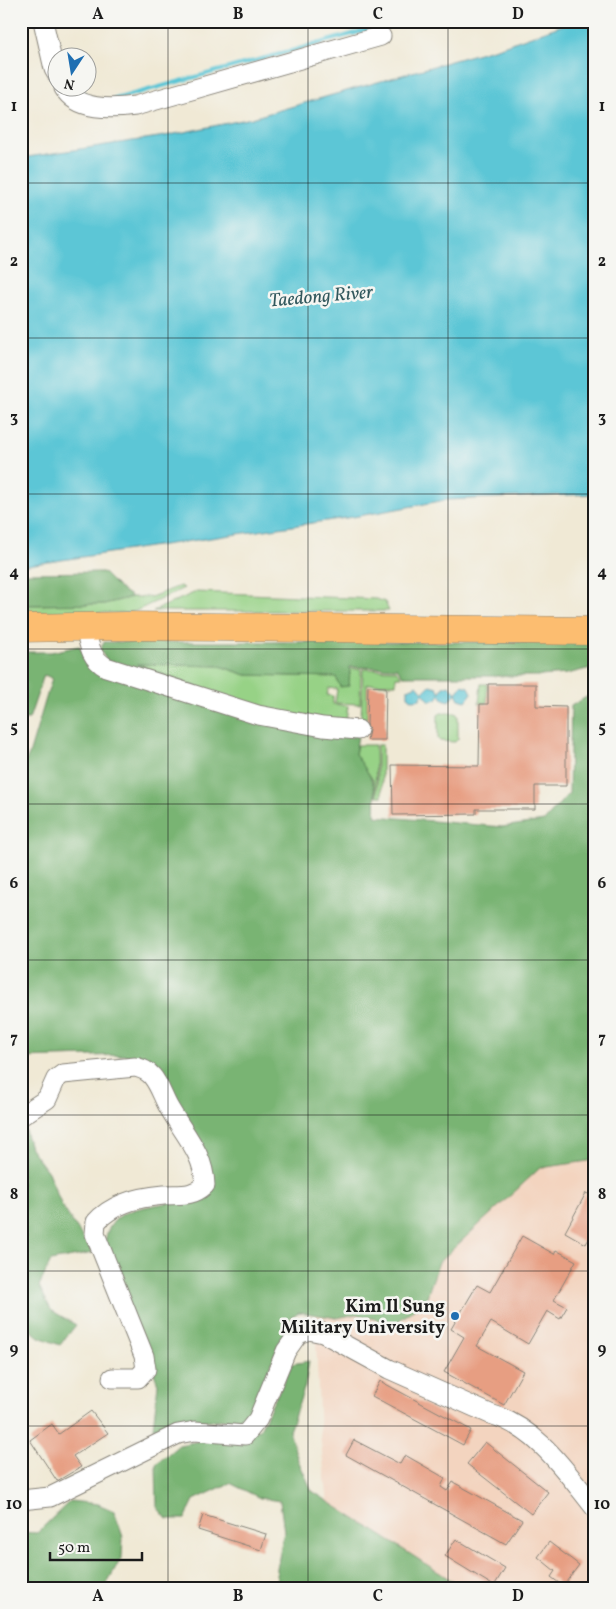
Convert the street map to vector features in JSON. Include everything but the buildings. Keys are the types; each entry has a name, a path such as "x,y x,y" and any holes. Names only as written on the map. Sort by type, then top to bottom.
{"highway":[{"path":"21,628 286,627 595,631"}],"street":[{"path":"44,21 51,48"},
{"path":"74,98 91,106 112,109 135,106 253,74 381,36"},
{"path":"86,627 89,648 95,659 106,667 258,715 323,727 358,730"},
{"path":"21,1116 30,1101 47,1099 56,1080 63,1074 135,1067 146,1070 154,1077 168,1107 198,1152 205,1171 205,1185 196,1193 161,1195 118,1206 104,1213 96,1222 95,1234 144,1356 146,1369 138,1378 112,1378"},
{"path":"21,1500 50,1497 178,1434 195,1431 245,1434 258,1419 286,1351 298,1334 309,1330 323,1333 389,1369 524,1428 567,1474 595,1508"}],"shaded area":[{"name":"Kim Il Sung Military University","path":"595,1112 595,1588 338,1588 320,1435 310,1197"}],"green space":[{"path":"103,572 119,588 132,597 104,604 21,605 21,573"},
{"path":"180,586 184,588 136,611 126,613 21,613 21,605 104,604 132,597 151,597"},
{"path":"196,592 377,599 385,602 389,611 153,611"},
{"path":"104,642 595,642 595,667 567,674 540,676 403,676 397,668 350,667 349,686 340,687 336,677 246,675 220,666 137,664 201,689 107,661 100,650"},
{"path":"79,646 91,666 358,736 355,754 372,782 375,796 375,816 502,827 544,821 569,793 571,706 595,692 595,1160 540,1168 439,1262 425,1302 394,1324 356,1314 337,1318 299,1312 291,1317 247,1419 192,1421 153,1428 158,1384 105,1244 107,1234 113,1222 125,1213 152,1206 206,1197 212,1188 154,1070 126,1055 21,1058 21,770 29,755 52,678 44,675 29,719 21,719 21,652 51,652"},
{"path":"135,664 220,666 246,675 336,677 349,686 350,669 361,669 360,704 335,703 337,689 329,688 327,695 333,696 333,704 348,706 346,720 266,712"},
{"path":"363,669 396,670 402,677 396,677 396,684 367,684 367,718 361,718"},
{"path":"481,684 487,684 487,703 479,703"},
{"path":"441,713 456,713 458,716 458,739 455,742 440,741 438,739 438,715"},
{"path":"357,745 375,745 376,796 373,780 355,754"},
{"path":"377,745 382,745 382,796 377,796"},
{"path":"22,1119 30,1148 48,1172 62,1206 93,1253 51,1261 39,1286 51,1310 76,1325 60,1345 39,1337 21,1322"},
{"path":"309,1361 305,1386 289,1431 298,1460 312,1491 466,1588 277,1588 277,1568 284,1532 280,1501 260,1498 230,1483 194,1500 185,1519 167,1519 157,1507 156,1464 179,1445 260,1429 292,1364"},
{"path":"70,1501 98,1504 114,1511 123,1537 122,1557 104,1588 21,1588 21,1532 37,1533"}],"water":[{"name":"Taedong River","path":"574,21 595,21 595,494 446,500 353,517 21,566 21,158 165,136 252,118 500,47"},
{"path":"417,685 423,692 430,685 437,687 440,692 443,687 449,685 456,693 449,701 443,699 440,694 437,699 430,701 423,693 420,699 413,700 408,696 408,689"},
{"path":"462,685 469,687 472,693 466,701 459,699 456,693"}],"waterway":[{"path":"115,99 400,21"}],"place":[{"name":"Kim Il Sung Military University","path":"455,1316"}]}
